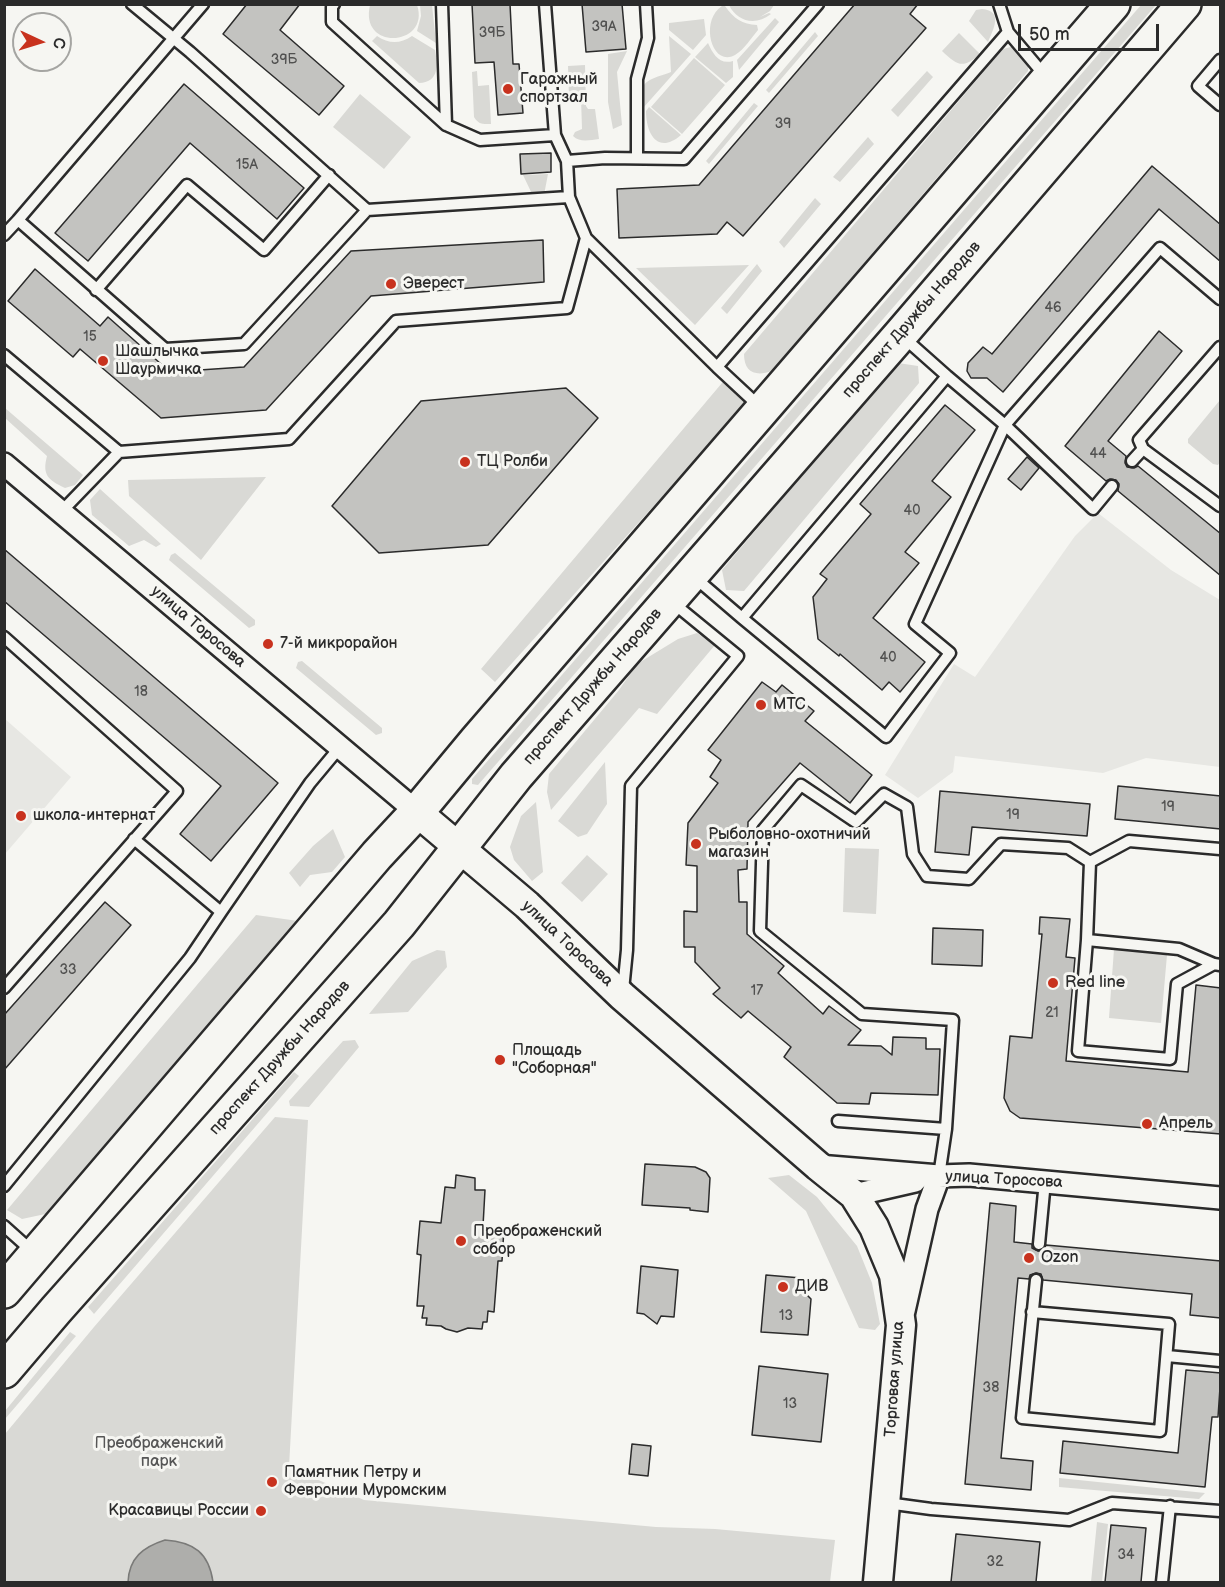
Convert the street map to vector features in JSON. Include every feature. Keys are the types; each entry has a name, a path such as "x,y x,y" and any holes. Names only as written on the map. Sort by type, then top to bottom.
{"main road":[{"path":"4,1291 369,864 417,812 1113,4"},
{"name":"проспект Дружбы Народов","path":"4,1371 399,924 516,776 1184,4"}],"street":[{"name":"улица Торосова","path":"4,464 527,905 622,996 818,1166 939,1176 969,1175 1046,1181 1221,1198"},
{"name":"Торговая улица","path":"818,1166 854,1195 874,1227 894,1275 901,1325 878,1582"},
{"path":"854,1195 862,1182 879,1172"},
{"path":"854,1195 939,1176"},
{"path":"901,1325 927,1209 939,1176"}],"lane":[{"path":"132,4 174,38 367,210"},
{"path":"4,235 203,4"},
{"path":"334,4 332,22 446,125 480,140 555,135"},
{"path":"442,4 446,125"},
{"path":"545,4 555,135 567,161 569,197 586,238 763,409"},
{"path":"637,158 637,79 648,38 646,4"},
{"path":"567,161 605,158 684,159 818,4"},
{"path":"999,4 1008,32 1048,79"},
{"path":"717,367 1008,32"},
{"path":"1221,60 1198,86 1221,105"},
{"path":"96,290 187,185 264,250 328,176"},
{"path":"18,220 165,349 244,344 367,210 569,197"},
{"path":"61,512 119,452 289,439 396,321 567,308 586,238"},
{"path":"691,574 886,737 951,654 915,624 1005,424 1160,248 1221,299"},
{"path":"900,334 1005,424 1093,509 1112,486"},
{"path":"1221,346 1139,440 1143,449 1221,506"},
{"path":"4,355 119,452"},
{"path":"742,618 947,376"},
{"path":"1132,461 1143,449"},
{"path":"622,996 627,950 631,786 738,656 669,600"},
{"path":"4,637 177,791 4,988"},
{"path":"4,1186 190,958 310,783 340,747"},
{"path":"939,1176 946,1129 953,1020 862,1014 760,931 763,830 801,785 856,822 884,794 907,807 913,854 927,876 969,879 1001,844 1068,848 1090,861"},
{"path":"134,839 221,912"},
{"path":"1090,861 1129,841 1221,849"},
{"path":"1090,861 1087,940 1078,1052 1170,1059 1177,984 1217,964"},
{"path":"1087,940 1179,949 1217,964"},
{"path":"838,1121 946,1129"},
{"path":"1040,1244 1046,1181"},
{"path":"4,1226 36,1254"},
{"path":"1032,1312 1169,1324 1160,1431 1022,1418 1032,1312 1036,1280"},
{"path":"1167,1356 1221,1361"},
{"path":"884,1503 1069,1520 1112,1503 1221,1511"},
{"path":"1162,1582 1170,1506"}],"shaded area":[{"path":"1098,513 1171,570 1220,600 1220,767 1146,758 1103,773 955,756 953,772 918,798 885,775 954,664 975,677 1075,536"},
{"name":"школа-интернат","path":"5,719 71,777 5,854"},
{"path":"165,1540 184,1543 204,1556 213,1582 128,1582 134,1560 150,1546"}],"green space":[{"path":"370,5 417,5 419,19 414,29 405,35 395,38 384,36 375,31 369,20"},
{"path":"420,5 432,5 436,43 417,31 421,16"},
{"path":"729,5 774,5 770,11 760,17 771,14 753,21 737,15"},
{"path":"1141,5 1156,5 478,785 472,784 472,779"},
{"path":"725,6 739,20 757,25 758,30 742,50 727,57 720,55 715,49 710,32 715,13"},
{"path":"976,10 989,10 995,17 988,42 969,21"},
{"path":"775,18 779,22 739,70 737,60"},
{"path":"704,19 706,35 693,50 669,30 669,23"},
{"path":"815,32 818,36 769,93 766,90"},
{"path":"959,33 980,54 965,64 952,60 942,51"},
{"path":"377,36 394,42 412,36 435,50 437,67 434,76 426,82 419,83 372,41"},
{"path":"669,36 691,54 644,107 642,91 645,84 653,78 671,72"},
{"path":"708,43 714,55 720,60 733,61 733,77 726,83 695,57"},
{"path":"1015,46 1028,62 1028,71 772,371 756,373 748,369 744,354 1003,49"},
{"path":"627,51 617,72 622,125 613,129 608,102 608,54"},
{"path":"694,58 725,85 682,134 651,107"},
{"path":"585,65 586,106 588,109 595,109 599,139 579,140 573,136 575,132 582,129 581,98 569,98 568,66"},
{"path":"477,71 478,86 489,85 491,124 479,123 474,117 472,72"},
{"path":"927,71 933,77 898,117 891,110"},
{"path":"360,94 411,137 384,169 333,127"},
{"path":"754,103 758,106 709,164 706,161"},
{"path":"649,107 681,135 666,143 655,139 648,127 646,111"},
{"path":"868,137 874,144 840,182 833,177"},
{"path":"548,174 544,195 533,196 523,175"},
{"path":"815,198 821,204 784,248 779,242"},
{"path":"757,264 762,271 727,314 721,308"},
{"path":"749,265 695,325 636,268"},
{"path":"898,363 918,366 919,383 744,591 726,590 722,570"},
{"path":"727,377 751,398 495,682 481,669"},
{"path":"1220,400 1220,462 1218,465 1213,464 1188,443 1188,439"},
{"path":"5,408 83,475 75,485 65,488 48,476 45,468 47,456 5,418"},
{"path":"266,477 201,560 129,496 128,480"},
{"path":"100,489 161,544 156,547 144,540 129,546 92,515 90,500"},
{"path":"175,553 255,620 255,625 249,628 169,560"},
{"path":"697,633 715,645 657,714 639,708 551,810 547,792 549,774 619,690 637,664 678,639"},
{"path":"302,661 382,728 382,733 376,735 296,668 298,662"},
{"path":"605,762 607,804 587,834 578,837 558,821"},
{"path":"536,802 543,872 532,881 514,860 510,847 521,816"},
{"path":"333,829 345,857 332,872 310,875 300,887 289,873 313,846"},
{"path":"845,848 879,849 876,914 843,912"},
{"path":"587,855 608,874 582,902 561,883"},
{"path":"256,915 305,922 50,1213 22,1219 7,1210"},
{"path":"1114,949 1167,955 1161,1023 1109,1018"},
{"path":"437,950 445,951 447,967 408,1012 369,1014 412,961"},
{"path":"355,1040 359,1047 309,1107 290,1106 289,1101 343,1041"},
{"path":"294,1072 299,1076 94,1314 88,1307"},
{"name":"Преображенский парк","path":"275,1117 308,1120 289,1467 364,1500 656,1527 715,1529 835,1540 830,1582 5,1582 5,1434"},
{"path":"789,1175 817,1197 857,1246 872,1283 880,1324 875,1330 859,1328 806,1211 768,1178"},
{"path":"70,1332 76,1336 5,1419 5,1411"},
{"path":"1059,1478 1205,1493 1199,1499 1059,1487"},
{"path":"1097,1522 1108,1524 1102,1582 1091,1582"}],"building":[{"path":"247,4 300,4 280,30 344,86 319,115 223,34"},
{"path":"472,4 510,4 513,64 519,64 523,113 498,115 494,62 475,63"},
{"path":"582,4 622,4 626,49 586,52"},
{"path":"855,4 918,4 910,14 926,28 743,236 727,222 717,234 619,238 617,189 699,185"},
{"path":"184,84 304,188 277,219 190,143 88,261 55,233"},
{"path":"551,153 551,172 521,174 520,154"},
{"path":"1152,166 1221,225 1221,262 1159,209 1003,392 987,378 971,378 967,371 968,363 983,347 992,354"},
{"path":"543,240 544,282 371,296 266,410 161,418 80,349 73,357 8,301 35,269 100,326 108,317 170,372 244,367 351,251"},
{"path":"1159,331 1182,351 1108,441 1126,456 1127,467 1138,466 1221,534 1221,576 1118,491 1119,484 1116,480 1106,481 1065,446"},
{"name":"ТЦ Ролби","path":"566,388 598,418 488,545 379,553 332,506 421,401"},
{"path":"945,405 975,430 932,481 951,497 905,552 919,563 873,618 925,662 900,692 889,682 882,690 840,654 839,656 818,639 813,597 827,579 820,574 871,514 860,504"},
{"path":"1027,457 1039,468 1021,490 1008,479"},
{"path":"4,549 278,783 211,861 180,834 221,786 4,601"},
{"path":"762,682 776,692 782,685 814,711 805,721 872,775 850,803 800,763 748,822 747,869 738,870 739,902 747,902 747,934 784,966 778,973 823,1014 829,1006 861,1030 848,1045 881,1046 892,1055 893,1037 926,1038 926,1049 940,1049 938,1095 871,1093 869,1104 837,1103 784,1057 791,1047 748,1011 741,1018 713,994 720,988 695,962 695,947 684,947 684,911 697,912 697,866 686,865 688,823 718,783 710,777 721,760 708,750"},
{"path":"1118,786 1221,796 1221,829 1115,819"},
{"path":"940,791 1090,804 1087,836 972,827 969,855 935,852"},
{"path":"105,902 131,925 4,1070 4,1015"},
{"path":"1040,917 1070,919 1066,957 1075,958 1066,1061 1188,1072 1196,985 1221,988 1221,1134 1020,1118 1010,1111 1004,1098 1010,1036 1032,1038 1042,934 1039,934"},
{"path":"933,928 983,930 982,966 932,964"},
{"path":"645,1164 695,1167 706,1172 710,1178 708,1212 690,1210 690,1208 642,1205"},
{"name":"Преображенский собор","path":"456,1175 475,1178 475,1190 485,1190 483,1226 504,1228 502,1261 498,1261 494,1312 488,1311 487,1322 483,1322 482,1329 468,1328 457,1332 441,1326 426,1325 427,1318 422,1318 424,1306 417,1306 421,1255 417,1254 420,1221 441,1223 445,1187 455,1188"},
{"path":"990,1203 1016,1206 1014,1242 1032,1244 1032,1248 1038,1251 1043,1251 1046,1245 1221,1261 1221,1318 1190,1315 1192,1294 1043,1280 1041,1274 1036,1273 1030,1275 1029,1279 1018,1278 1001,1458 1033,1461 1031,1490 965,1484"},
{"path":"641,1266 678,1270 674,1317 661,1316 657,1324 644,1314 637,1313"},
{"path":"766,1275 801,1278 800,1288 811,1299 808,1335 761,1332"},
{"path":"759,1366 828,1374 821,1442 752,1435"},
{"path":"1186,1370 1221,1373 1218,1417 1212,1417 1205,1487 1060,1473 1063,1441 1178,1453"},
{"path":"632,1444 651,1446 648,1476 629,1474"},
{"path":"1111,1525 1146,1528 1141,1582 1105,1582"},
{"path":"956,1534 1040,1542 1036,1582 951,1582"}],"place":[{"name":"Гаражный спортзал","path":"508,89"},
{"name":"Эверест","path":"391,284"},
{"name":"Шашлычка Шаурмичка","path":"103,361"},
{"name":"ТЦ Ролби","path":"465,462"},
{"name":"7-й микрорайон","path":"268,644"},
{"name":"МТС","path":"761,705"},
{"name":"школа-интернат","path":"21,816"},
{"name":"Рыболовно-охотничий магазин","path":"696,844"},
{"name":"Red line","path":"1053,983"},
{"name":"Площадь \"Соборная\"","path":"500,1060"},
{"name":"Апрель","path":"1147,1124"},
{"name":"Преображенский собор","path":"461,1241"},
{"name":"Ozon","path":"1029,1258"},
{"name":"ДИВ","path":"783,1287"},
{"name":"Памятник Петру и Февронии Муромским","path":"272,1482"},
{"name":"Красавицы России","path":"261,1511"}]}
